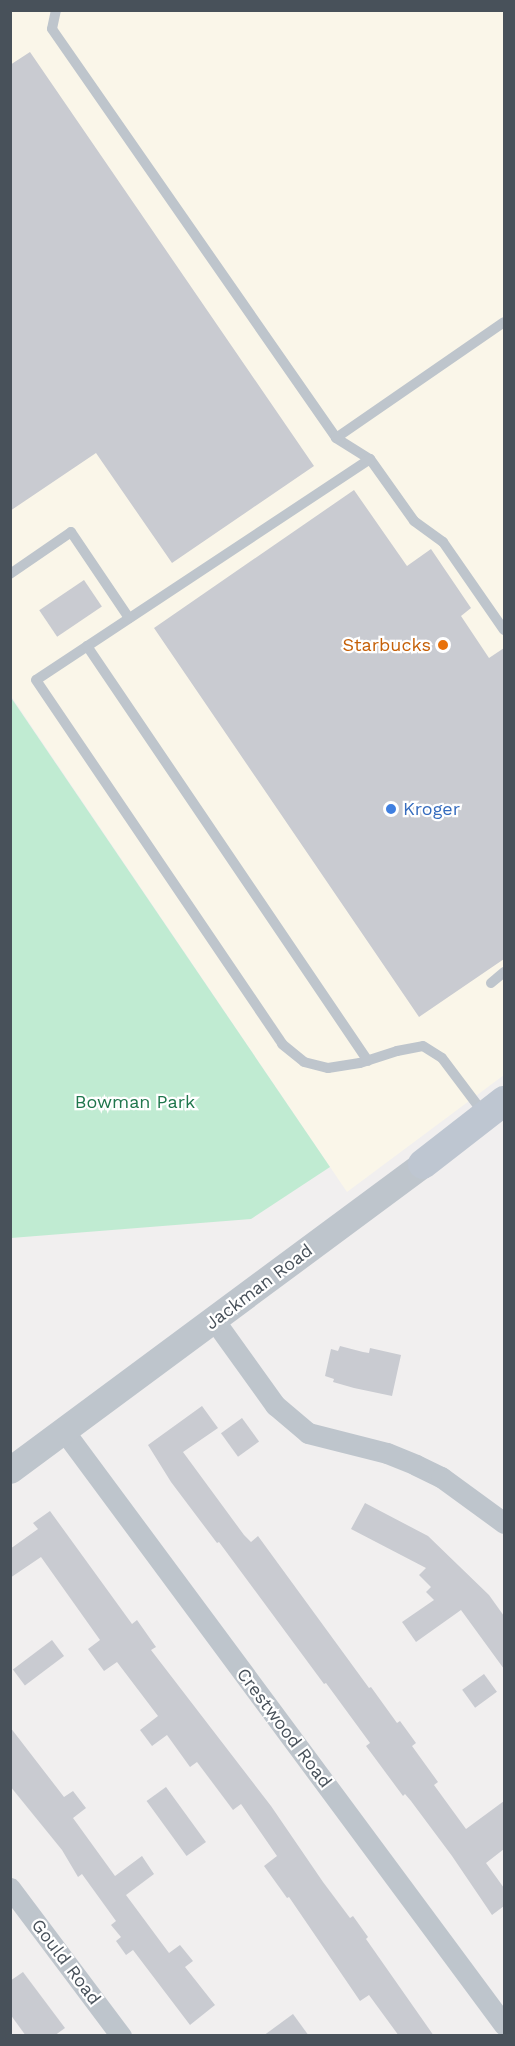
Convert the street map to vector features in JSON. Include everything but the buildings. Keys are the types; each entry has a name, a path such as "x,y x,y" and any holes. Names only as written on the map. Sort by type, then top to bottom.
{"main road":[{"name":"Jackman Road","path":"423,1164 495,1108"}],"street":[{"name":"Jackman Road","path":"10,1470 423,1164"},
{"path":"214,1320 275,1406 308,1433 387,1453 416,1465 441,1477 504,1523"},
{"name":"Crestwood Road","path":"64,1431 504,2025"},
{"name":"Gould Road","path":"10,1888 120,2036"}],"lane":[{"path":"56,10 52,29 336,438 370,459 414,521 443,542 504,630"},
{"path":"336,438 504,322"},
{"path":"370,459 36,680 282,1044 304,1062 328,1068 368,1061 397,1051 423,1046 442,1058 495,1108"},
{"path":"10,574 71,532 129,618"},
{"path":"87,646 368,1061"},
{"path":"491,983 504,972"}],"shaded area":[{"path":"10,11 504,11 504,1075 347,1192 11,696"}],"green space":[{"name":"Bowman Park","path":"10,696 330,1167 251,1219 11,1238"}],"place":[{"name":"Starbucks","path":"443,645"},
{"name":"Kroger","path":"391,809"}]}
